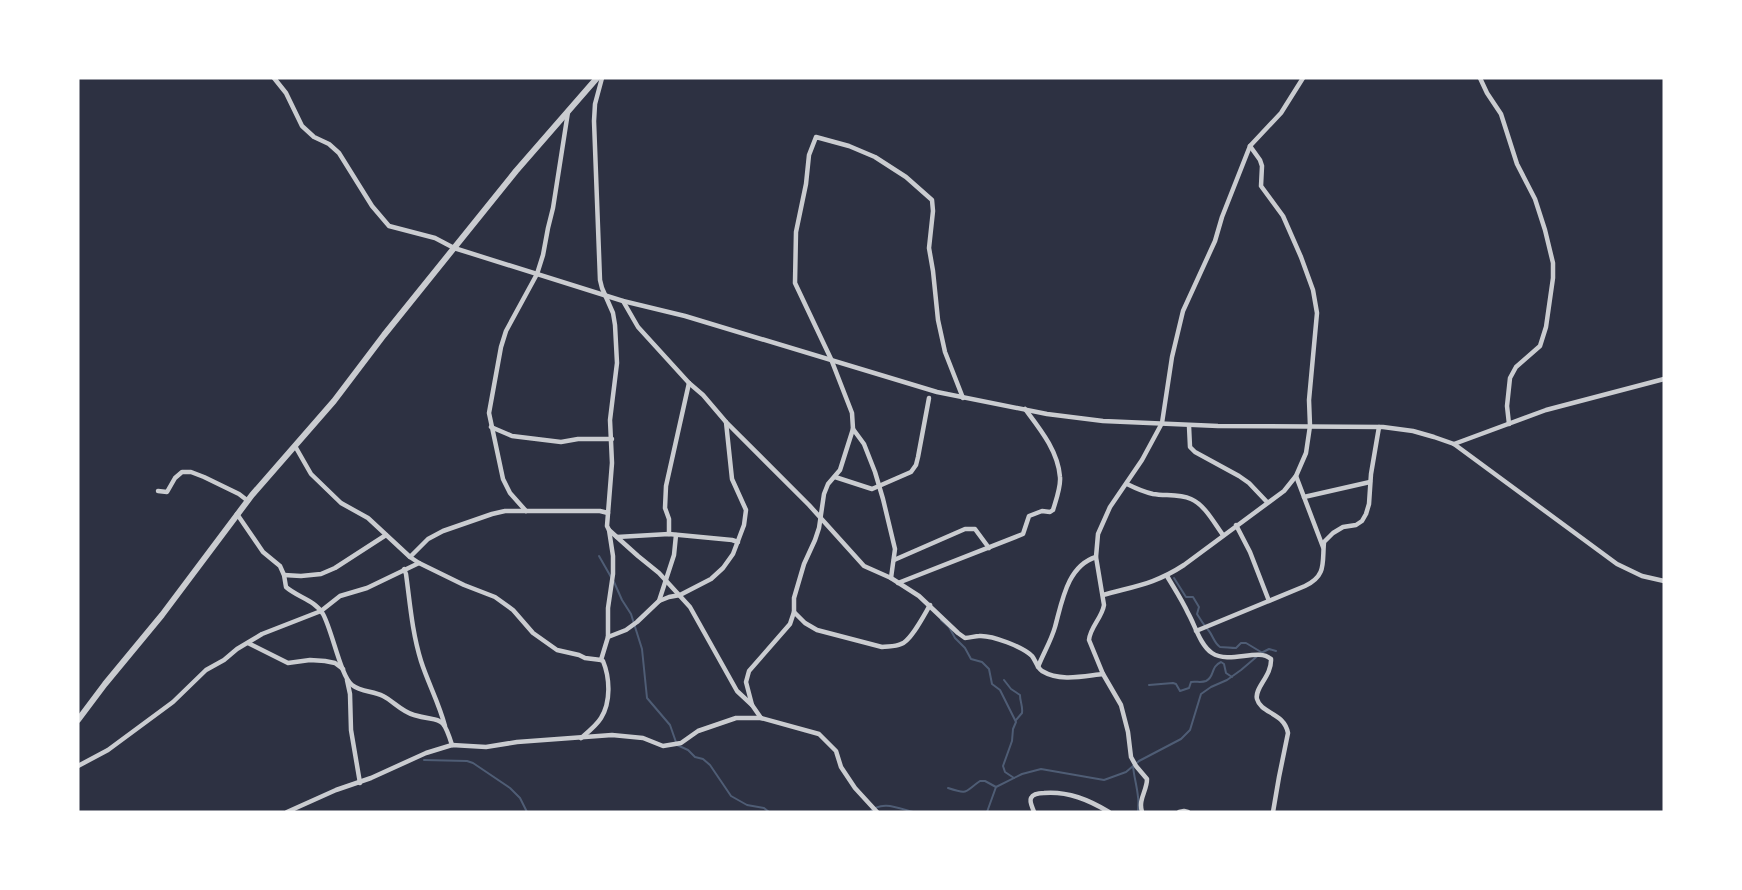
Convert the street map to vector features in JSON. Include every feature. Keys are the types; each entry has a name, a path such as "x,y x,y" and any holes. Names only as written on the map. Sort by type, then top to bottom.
{"street":[{"path":"274,78 286,93 302,126 314,137 329,144 339,153 372,206 389,226 435,238 454,248 606,296 685,315 963,398 1047,414 1102,421 1189,426 1379,427 1413,431 1454,444 1617,564 1642,576 1664,581"},
{"path":"78,720 162,615 237,514 334,401 516,171 597,78"},
{"path":"581,738 596,725 606,707 608,689 605,664 602,660 608,637 608,608 613,574 613,556 607,526 612,463 610,420 616,363 615,325 613,313 600,280 594,121 595,104 602,78"},
{"path":"1142,812 1140,801 1147,779 1131,757 1121,705 1103,674 1089,640 1103,611 1103,595 1096,557 1098,534 1110,507 1142,460 1162,423 1170,366 1183,311 1215,241 1250,146 1281,114 1303,78"},
{"path":"1480,78 1501,114 1517,164 1535,199 1553,263 1553,278 1543,338 1540,346 1516,368 1510,378 1507,406 1509,424"},
{"path":"526,511 504,484 489,413 501,347 506,332 537,274 545,246 568,112"},
{"path":"752,705 746,682 749,670 790,624 794,612 794,598 821,518 824,494 828,484 840,470 853,429 852,413 831,359 795,283 796,232 806,184 809,155 816,137 849,146 875,157 906,177 932,200 929,248 938,320 945,352 963,398"},
{"path":"1103,595 1146,585 1167,576 1284,491 1296,476 1306,453 1310,426 1309,400 1317,313 1313,290 1282,216 1262,186 1262,166 1250,146"},
{"path":"623,301 638,327 864,566 891,578 919,596 965,638 989,637 1006,643 1029,654 1040,670 1045,673 1066,677 1103,674"},
{"path":"1454,444 1564,405 1664,379"},
{"path":"669,534 669,519 665,508 666,486 689,383"},
{"path":"835,477 872,489 910,472 916,465 929,398"},
{"path":"898,583 1023,534 1029,516 1042,510 1050,512 1053,510 1060,478 1054,453 1045,436 1025,409"},
{"path":"608,637 626,630 659,601 680,595 711,579 733,554 744,525 746,510 732,479 726,422"},
{"path":"1189,426 1190,447 1195,452 1239,476 1267,502"},
{"path":"491,427 512,436 561,442 578,439 612,439"},
{"path":"1196,631 1317,579 1324,561 1324,542 1343,527 1356,525 1362,521 1369,504 1370,482 1379,427"},
{"path":"853,429 864,444 879,486 895,549 891,578"},
{"path":"295,446 311,474 342,503 368,518 410,557 464,585 495,597 513,610 532,633 557,650 602,660"},
{"path":"158,491 167,492 175,478 182,472 191,472 239,494 248,501"},
{"path":"1296,476 1324,550"},
{"path":"1304,497 1370,482"},
{"path":"1127,484 1151,494 1191,499 1200,505 1223,535"},
{"path":"410,557 428,539 443,531 492,514 526,511 600,511 608,513"},
{"path":"237,514 263,552 280,566 286,588 311,602 321,611 347,680 350,694 351,730 360,783"},
{"path":"1236,525 1251,552 1269,601"},
{"path":"894,560 965,529 975,529 988,548"},
{"path":"609,530 666,580 690,607 737,692 752,705 761,717"},
{"path":"617,537 669,534 738,542"},
{"path":"284,575 321,574 335,568 386,535"},
{"path":"659,601 674,555 676,535"},
{"path":"1038,667 1071,579 1083,562 1096,557"},
{"path":"78,766 108,750 173,702 206,670 248,642 262,634 321,611 340,596 367,588 419,563"},
{"path":"404,569 414,636 421,662 453,745"},
{"path":"1167,576 1188,611 1196,631 1211,652 1230,658 1266,656 1271,660 1269,673 1258,690 1257,699 1267,711 1278,715 1287,727 1288,733 1274,812"},
{"path":"794,612 805,623 817,630 882,646 892,646 908,640 930,606"},
{"path":"248,642 288,663 310,660 325,661 335,663 343,669"},
{"path":"347,680 361,690 383,696 413,715 434,718 445,726"},
{"path":"287,812 336,789 360,783 426,753 453,745 486,747 518,742 612,735 643,738 663,746 681,743 698,731 736,718 761,717 819,734 836,751 841,767 855,788 877,812"},
{"path":"1034,812 1031,798 1046,793 1069,795 1092,802 1109,812"},
{"path":"1179,812 1188,812"}],"waterway":[{"path":"599,556 611,577"},
{"path":"1174,578 1186,597 1193,597 1199,607 1197,614 1220,647 1236,648 1241,643 1246,643 1261,652"},
{"path":"614,582 631,614 642,649 647,698 670,725 677,745 710,765 731,796 747,805 764,808 769,812"},
{"path":"941,620 949,627 971,659 982,662 989,669 992,684 1000,690 1016,722 1003,766 1005,772 1014,778"},
{"path":"987,812 996,787 1022,774 1041,769 1104,780 1126,772 1139,761 1181,739 1190,730 1201,694 1227,680 1261,653 1269,649 1276,651"},
{"path":"1149,685 1173,683 1180,691 1189,688 1191,682 1204,682 1209,679 1215,667 1221,662 1224,664 1226,673 1232,677"},
{"path":"1004,680 1020,695 1022,713 1016,720"},
{"path":"424,760 473,763 510,788 520,798 527,812"},
{"path":"1133,766 1138,812"},
{"path":"948,788 966,791 980,781 996,787"},
{"path":"870,812 879,806 896,807 913,812"}]}
